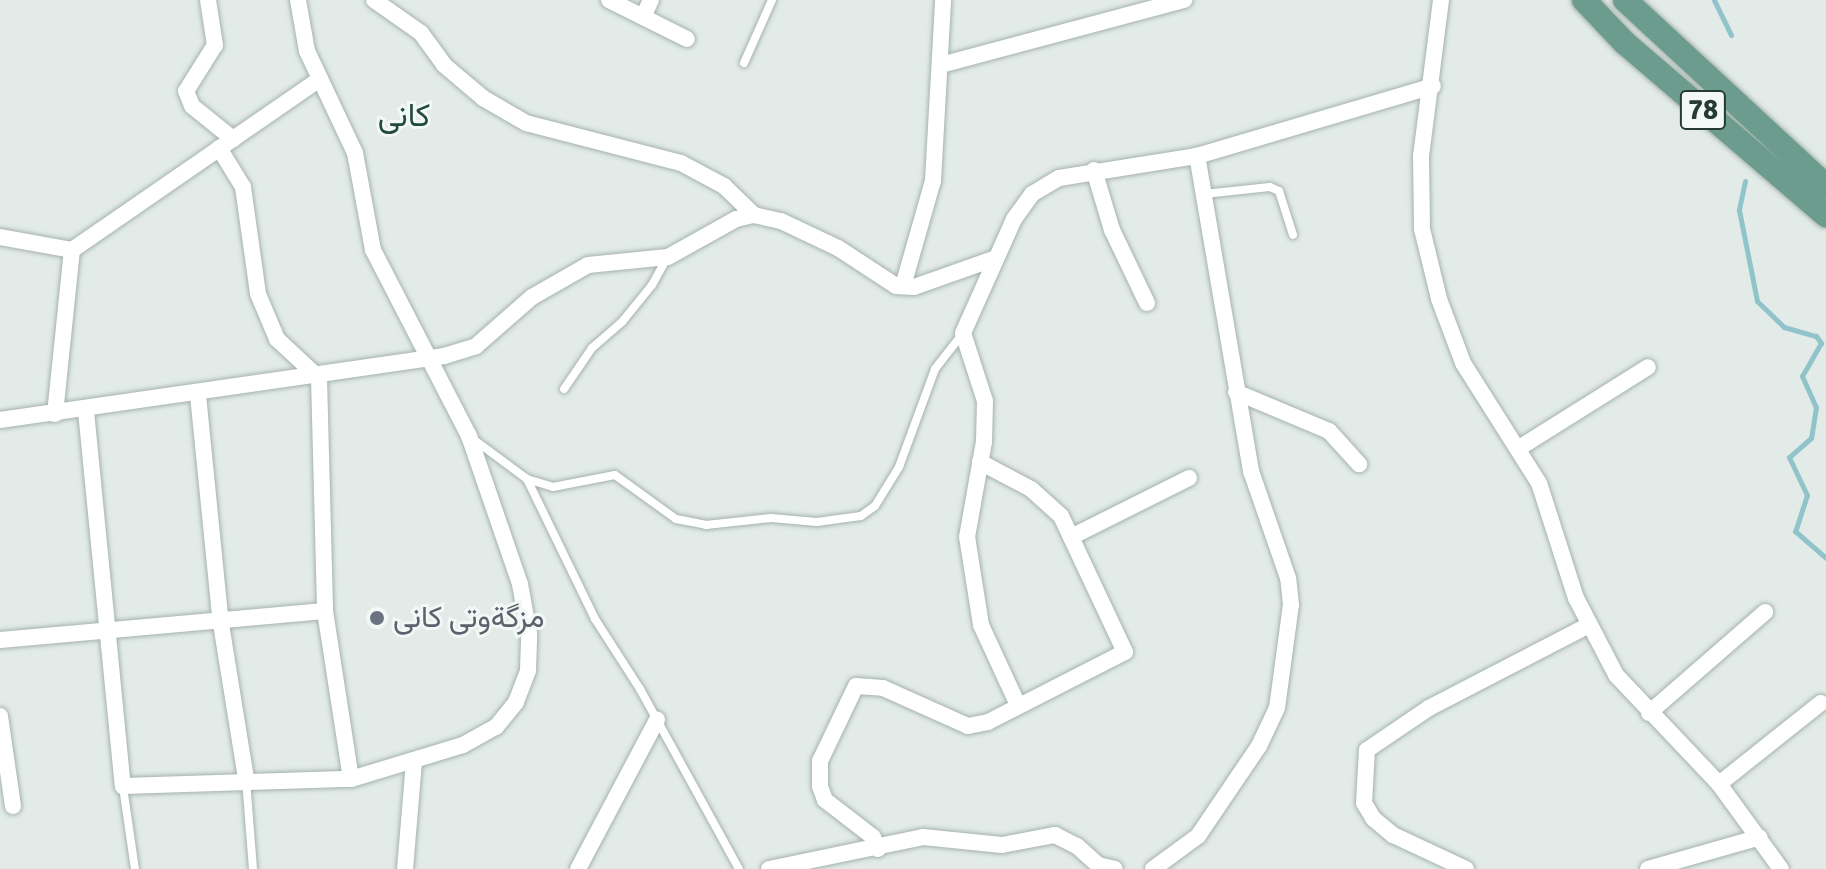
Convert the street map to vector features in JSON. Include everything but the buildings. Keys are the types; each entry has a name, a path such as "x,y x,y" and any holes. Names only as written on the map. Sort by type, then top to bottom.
{"main road":[{"name":"78","path":"1584,0 1625,43 1826,215"},
{"name":"78","path":"1625,0 1826,186"}],"street":[{"path":"208,0 215,45 186,91 192,106 226,144 243,187 258,294 277,339 319,378 325,611 351,779"},
{"path":"86,411 123,786 246,779 351,779 414,761 496,727 516,702 528,670 529,634 520,584 469,436 433,359 373,250 355,153 307,51 298,0"},
{"path":"374,0 421,33 444,65 483,98 526,123 681,163 724,186 754,215 795,228 838,248 879,278 903,286 993,259"},
{"path":"609,0 687,39"},
{"path":"643,17 651,0"},
{"path":"903,286 933,181 943,0"},
{"path":"941,65 1184,0"},
{"path":"1441,0 1433,86 1421,156 1422,229 1439,299 1463,363 1539,483 1587,626 1616,675 1719,784 1781,869"},
{"path":"0,237 72,250 320,79"},
{"path":"1017,703 981,625 967,537 980,462 985,401 963,333 993,259 1032,194 1059,178 1197,156 1433,86"},
{"path":"1153,869 1198,836 1259,746 1277,708 1291,605 1288,578 1251,471 1197,156"},
{"path":"1094,170 1112,230 1147,303"},
{"path":"0,420 86,411 433,359 476,346 532,297 588,265 668,257 736,219 754,215"},
{"path":"55,414 72,250"},
{"path":"1519,448 1648,367"},
{"path":"1236,392 1329,431 1359,464"},
{"path":"198,395 221,624 246,779"},
{"path":"878,849 873,837 831,808 820,786 820,761 856,686 883,688 968,726 988,722 1017,703 1059,688 1125,652 1071,537 1049,503 980,462"},
{"path":"1071,537 1189,478"},
{"path":"0,640 107,629 221,624 325,611"},
{"path":"1649,713 1765,612"},
{"path":"1466,869 1393,835 1373,818 1364,803 1367,750 1429,708 1587,626"},
{"path":"1719,784 1821,703"},
{"path":"0,716 13,806"},
{"path":"578,869 657,720"},
{"path":"405,869 414,761"},
{"path":"769,869 878,849 923,837 1002,845 1055,835 1077,846 1098,865 1115,869"},
{"path":"1648,869 1760,837"}],"lane":[{"path":"744,63 772,0"},
{"path":"1204,194 1270,187 1279,191 1286,198 1293,235"},
{"path":"564,389 592,348 642,298 668,257"},
{"path":"469,436 527,479 553,487 615,475 676,519 706,525 771,518 817,522 861,516 875,506 899,467 935,369 963,333"},
{"path":"527,479 595,619 657,720 739,869"},
{"path":"246,779 253,869"},
{"path":"123,786 135,869"}],"waterway":[{"path":"1714,0 1731,35"},
{"path":"1745,181 1739,210 1757,301 1784,327 1816,336 1821,343 1802,376 1816,407 1811,438 1789,457 1807,495 1795,531 1826,558"}],"place":[{"name":"مزگةوتی کانی","path":"377,618"}],"district":[{"name":"کانی","path":"404,116"}]}
